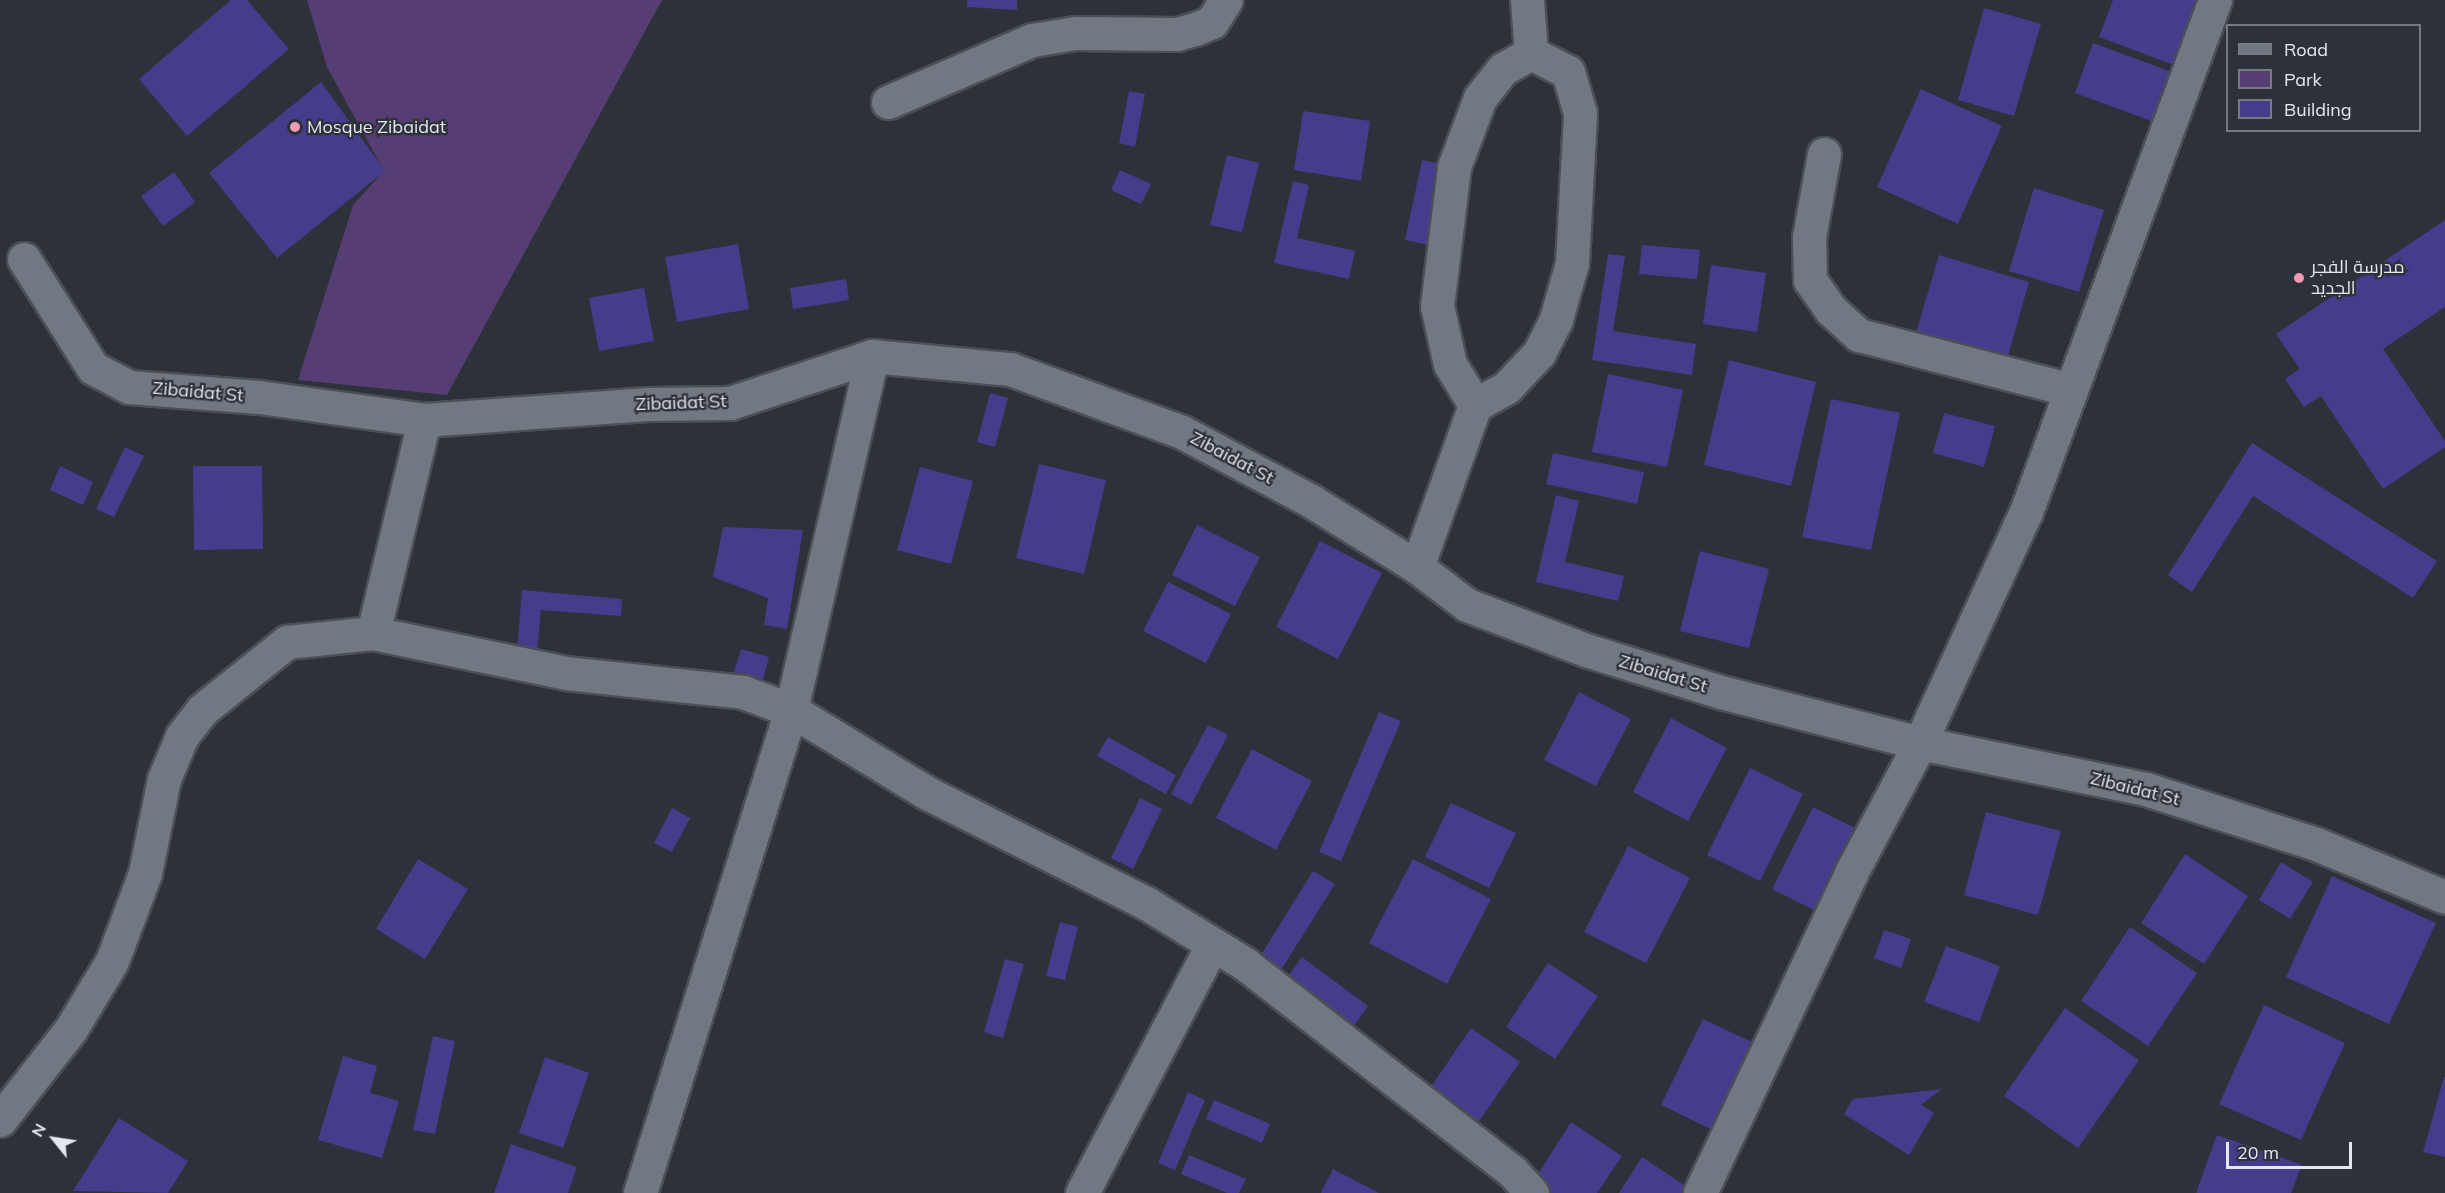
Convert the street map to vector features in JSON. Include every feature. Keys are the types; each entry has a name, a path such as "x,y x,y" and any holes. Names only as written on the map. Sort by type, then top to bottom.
{"street":[{"path":"888,102 1032,40 1075,33 1177,34 1195,29 1212,22 1226,0"},
{"path":"1527,0 1531,53"},
{"path":"1700,1193 1851,873 1920,743 2026,512 2215,0"},
{"path":"1417,567 1475,405 1507,387 1539,353 1556,319 1572,263 1580,113 1568,72 1531,53"},
{"path":"1475,405 1450,364 1437,306 1454,167 1480,98 1503,69 1531,53"},
{"path":"1824,154 1809,237 1810,280 1831,310 1859,335 2071,390"},
{"name":"Zibaidat St","path":"24,259 93,368 129,387 259,397 424,420 647,404 730,403 872,356 1010,369 1182,432 1311,501 1417,567 1467,605 1589,651 1721,692 1920,743 2146,789 2316,844 2445,897"},
{"path":"640,1193 791,710 872,356"},
{"path":"372,633 424,420"},
{"path":"0,1120 71,1029 112,961 145,873 164,779 182,736 202,710 287,642 372,633 566,673 743,692 791,710 927,793 1146,903 1245,964 1512,1171 1532,1193"},
{"path":"1082,1193 1213,945"}],"green space":[{"path":"307,0 662,0 447,395 298,380 353,205 384,171 327,67"}],"building":[{"path":"231,0 247,0 289,49 187,136 139,79"},
{"path":"967,0 1017,0 1017,10 967,7"},
{"path":"2113,0 2199,0 2174,65 2099,37"},
{"path":"1984,8 2041,24 2014,116 1958,100"},
{"path":"2093,43 2172,72 2154,122 2075,93"},
{"path":"321,82 385,171 277,258 209,173"},
{"path":"1921,89 2002,126 1958,224 1877,187"},
{"path":"1129,91 1145,94 1135,147 1119,143"},
{"path":"1303,111 1370,121 1361,181 1294,170"},
{"path":"1227,155 1259,163 1242,232 1210,225"},
{"path":"1422,160 1445,165 1428,245 1405,240"},
{"path":"1120,170 1151,184 1141,204 1111,190"},
{"path":"174,172 195,202 163,226 141,196"},
{"path":"1293,181 1309,185 1297,238 1355,251 1349,279 1274,263"},
{"path":"2034,188 2104,210 2079,292 2009,271"},
{"path":"2445,220 2445,307 2383,349 2445,441 2445,447 2383,489 2321,396 2304,407 2285,379 2300,369 2276,334"},
{"path":"738,244 749,309 677,322 665,257"},
{"path":"1642,245 1700,250 1697,279 1639,274"},
{"path":"1608,254 1625,256 1613,331 1696,344 1692,375 1592,360"},
{"path":"1939,255 2029,282 2006,363 1915,336"},
{"path":"1711,265 1766,273 1757,332 1703,324"},
{"path":"846,279 849,300 793,309 790,288"},
{"path":"644,288 654,341 599,351 589,298"},
{"path":"1729,360 1816,382 1791,486 1704,465"},
{"path":"1608,374 1683,390 1667,467 1592,452"},
{"path":"990,393 1008,398 995,447 977,442"},
{"path":"1831,399 1900,413 1871,550 1802,537"},
{"path":"1944,413 1995,426 1984,467 1933,453"},
{"path":"2252,443 2437,561 2413,598 2253,496 2192,592 2168,575"},
{"path":"125,447 144,456 114,517 96,509"},
{"path":"1553,453 1644,472 1637,504 1546,484"},
{"path":"1039,464 1106,480 1084,574 1016,558"},
{"path":"60,466 93,482 83,505 50,490"},
{"path":"193,466 262,466 263,549 194,550"},
{"path":"920,467 973,481 951,564 897,550"},
{"path":"1556,495 1579,501 1565,562 1624,576 1618,601 1536,582"},
{"path":"1197,525 1260,557 1235,606 1172,575"},
{"path":"723,527 803,530 787,629 764,625 768,598 713,577"},
{"path":"1320,541 1382,573 1338,659 1276,627"},
{"path":"1700,551 1769,569 1749,648 1680,631"},
{"path":"1168,582 1231,614 1206,663 1143,631"},
{"path":"522,590 622,599 621,616 541,610 537,651 517,650"},
{"path":"741,649 769,657 761,687 732,679"},
{"path":"1579,692 1631,719 1596,786 1544,760"},
{"path":"1379,712 1401,721 1341,861 1319,852"},
{"path":"1671,718 1727,748 1688,821 1633,792"},
{"path":"1208,725 1228,735 1191,805 1171,794"},
{"path":"1108,737 1176,775 1166,794 1097,756"},
{"path":"1252,749 1312,781 1276,850 1216,818"},
{"path":"1750,768 1803,794 1760,881 1707,855"},
{"path":"1140,798 1162,809 1133,869 1111,858"},
{"path":"1451,803 1516,833 1489,888 1425,857"},
{"path":"1813,807 1857,829 1816,911 1772,889"},
{"path":"672,808 690,818 672,852 654,843"},
{"path":"1986,812 2061,831 2038,915 1964,895"},
{"path":"1628,846 1690,878 1646,963 1584,932"},
{"path":"2185,854 2248,896 2204,964 2141,923"},
{"path":"418,859 468,889 425,959 376,929"},
{"path":"1413,859 1491,899 1447,984 1369,943"},
{"path":"2281,862 2313,882 2290,919 2259,900"},
{"path":"1313,871 1335,884 1279,973 1258,960"},
{"path":"2332,876 2436,923 2389,1024 2286,977"},
{"path":"1060,922 1078,927 1065,980 1046,976"},
{"path":"2130,927 2197,973 2148,1046 2081,1001"},
{"path":"1884,930 1911,939 1901,968 1874,958"},
{"path":"1946,946 2000,966 1979,1022 1924,1002"},
{"path":"1302,957 1368,1006 1353,1027 1286,979"},
{"path":"1005,959 1024,964 1003,1038 984,1032"},
{"path":"1548,963 1598,996 1555,1059 1506,1027"},
{"path":"2264,1005 2345,1043 2301,1140 2219,1104"},
{"path":"2065,1008 2139,1060 2078,1148 2004,1096"},
{"path":"1703,1019 1756,1044 1713,1130 1661,1105"},
{"path":"1471,1028 1520,1062 1473,1130 1424,1097"},
{"path":"433,1036 455,1041 435,1134 413,1130"},
{"path":"343,1056 377,1066 370,1093 399,1101 382,1158 318,1140"},
{"path":"545,1057 589,1073 563,1148 519,1133"},
{"path":"2445,1077 2445,1157 2423,1152"},
{"path":"1942,1089 1921,1105 1934,1113 1909,1155 1844,1114 1853,1099"},
{"path":"1188,1092 1205,1100 1175,1170 1158,1163"},
{"path":"1214,1100 1270,1124 1262,1143 1206,1119"},
{"path":"119,1118 188,1161 168,1193 73,1191"},
{"path":"1571,1122 1622,1156 1597,1193 1550,1193 1533,1182"},
{"path":"2217,1135 2302,1165 2291,1193 2196,1193"},
{"path":"511,1144 577,1167 568,1193 494,1193"},
{"path":"1189,1155 1246,1179 1239,1193 1227,1193 1181,1174"},
{"path":"1642,1157 1687,1187 1683,1193 1619,1193"},
{"path":"1333,1169 1379,1193 1321,1193"}],"place":[{"name":"Mosque Zibaidat","path":"295,127"},
{"name":"مدرسة الفجر الجديد","path":"2299,278"}]}
